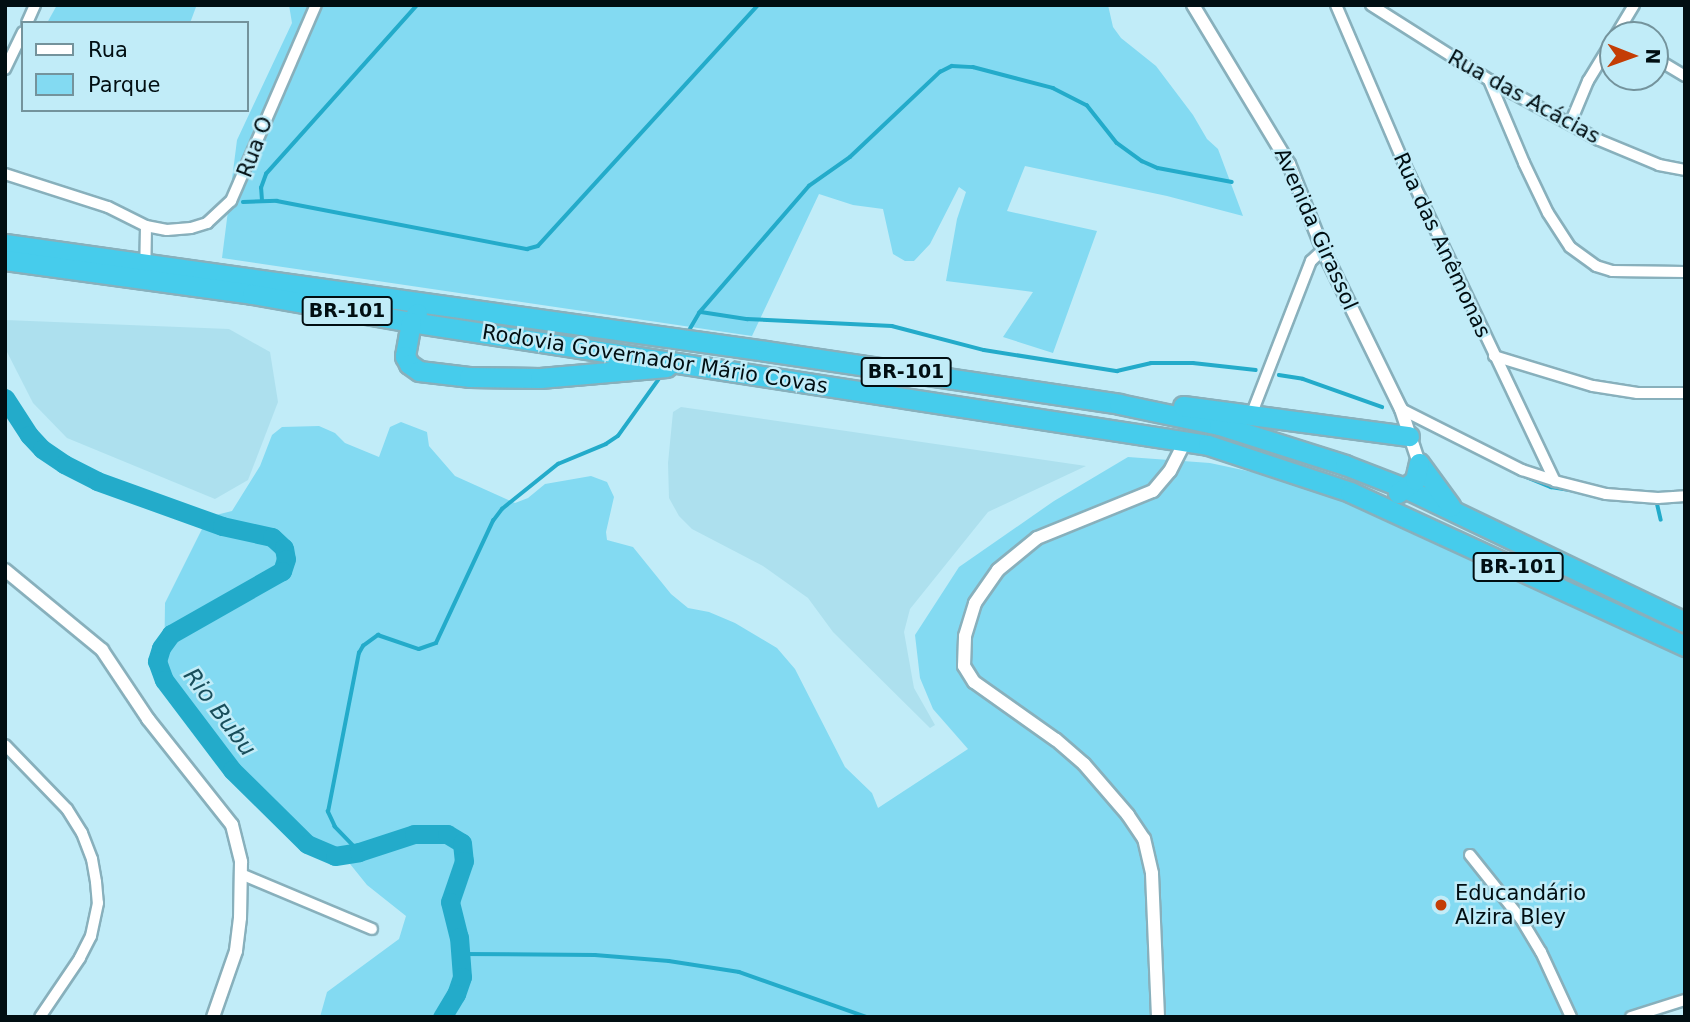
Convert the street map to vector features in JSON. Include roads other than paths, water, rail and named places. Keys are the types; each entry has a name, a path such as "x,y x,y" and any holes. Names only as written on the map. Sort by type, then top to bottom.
{"highway":[{"name":"Rodovia Governador Mário Covas","path":"5,244 1119,404 1258,436 1345,465 1407,489 1685,622"},
{"name":"Rodovia Governador Mário Covas","path":"5,260 253,294 411,322 1185,441 1234,452 1350,492 1685,646"},
{"path":"626,333 597,338 422,311 414,315 411,322 407,361 419,371 435,374 551,378 622,373 689,363"},
{"path":"1119,404 1153,402 1252,413 1409,436"},
{"path":"1234,452 1243,446 1251,446 1378,496 1390,496 1407,489 1415,480 1419,463"},
{"path":"1419,463 1431,483 1457,514"}],"street":[{"path":"28,21 35,5"},
{"name":"Rua O","path":"5,174 108,207 146,226 167,230 191,229 207,223 231,201 316,5"},
{"name":"Avenida Girassol","path":"1193,5 1289,164 1323,250 1401,409 1419,463"},
{"name":"Rua das Anêmonas","path":"1336,5 1401,157 1555,481"},
{"name":"Rua das Acácias","path":"1371,5 1489,80 1570,124 1635,155 1685,170"},
{"path":"1624,21 1634,5"},
{"path":"5,69 21,36"},
{"path":"1570,124 1588,80 1599,62"},
{"path":"1669,66 1685,76"},
{"path":"1489,80 1548,213 1570,247 1596,266 1612,271 1685,272"},
{"path":"145,265 146,226"},
{"path":"1252,413 1311,261 1323,250"},
{"path":"1494,356 1593,386 1637,393 1685,393"},
{"path":"1401,409 1522,470 1555,481 1606,494 1658,498 1685,496"},
{"path":"1158,1017 1152,873 1144,839 1128,815 1084,764 1056,740 974,682 964,666 965,636 975,603 998,570 1037,538 1153,491 1170,471 1185,441"},
{"path":"5,570 102,649 148,719 198,785 225,814 237,838 241,874 236,951 213,1017"},
{"path":"5,745 67,809 89,850 96,882 98,903 91,936 80,958 40,1017"},
{"path":"1470,855 1521,919 1574,1016"},
{"path":"241,874 372,929"},
{"path":"1631,1017 1685,1000"}],"waterway":[{"path":"262,201 261,188 266,174 417,5"},
{"path":"243,202 277,201 527,249 538,246 758,5"},
{"path":"687,334 699,313 809,186 850,157 940,72 952,66 973,67 1053,88 1087,105 1117,143 1142,161 1158,168 1232,182"},
{"path":"701,312 747,319 892,326 984,350 1117,371 1151,363 1193,363 1256,370"},
{"path":"1279,375 1303,379 1382,407"},
{"path":"359,852 335,827 328,812 359,653 363,646 378,635 419,649 436,643 493,521 502,509 558,464 606,444 618,436 661,376"},
{"name":"Rio Bubu","path":"5,398 29,435 42,449 64,464 97,481 222,526 272,537 284,548 286,559 282,571 171,634 161,648 157,661 164,680 232,770 307,844 335,856 359,852 414,834 447,834 462,843 464,861 450,902 459,937 462,977 456,994 442,1017"},
{"path":"1519,474 1551,487 1575,491"},
{"path":"1657,502 1661,520"},
{"path":"461,954 595,955 669,961 739,972 867,1017"}],"place":[{"name":"Educandário Alzira Bley","path":"1441,905"}]}
